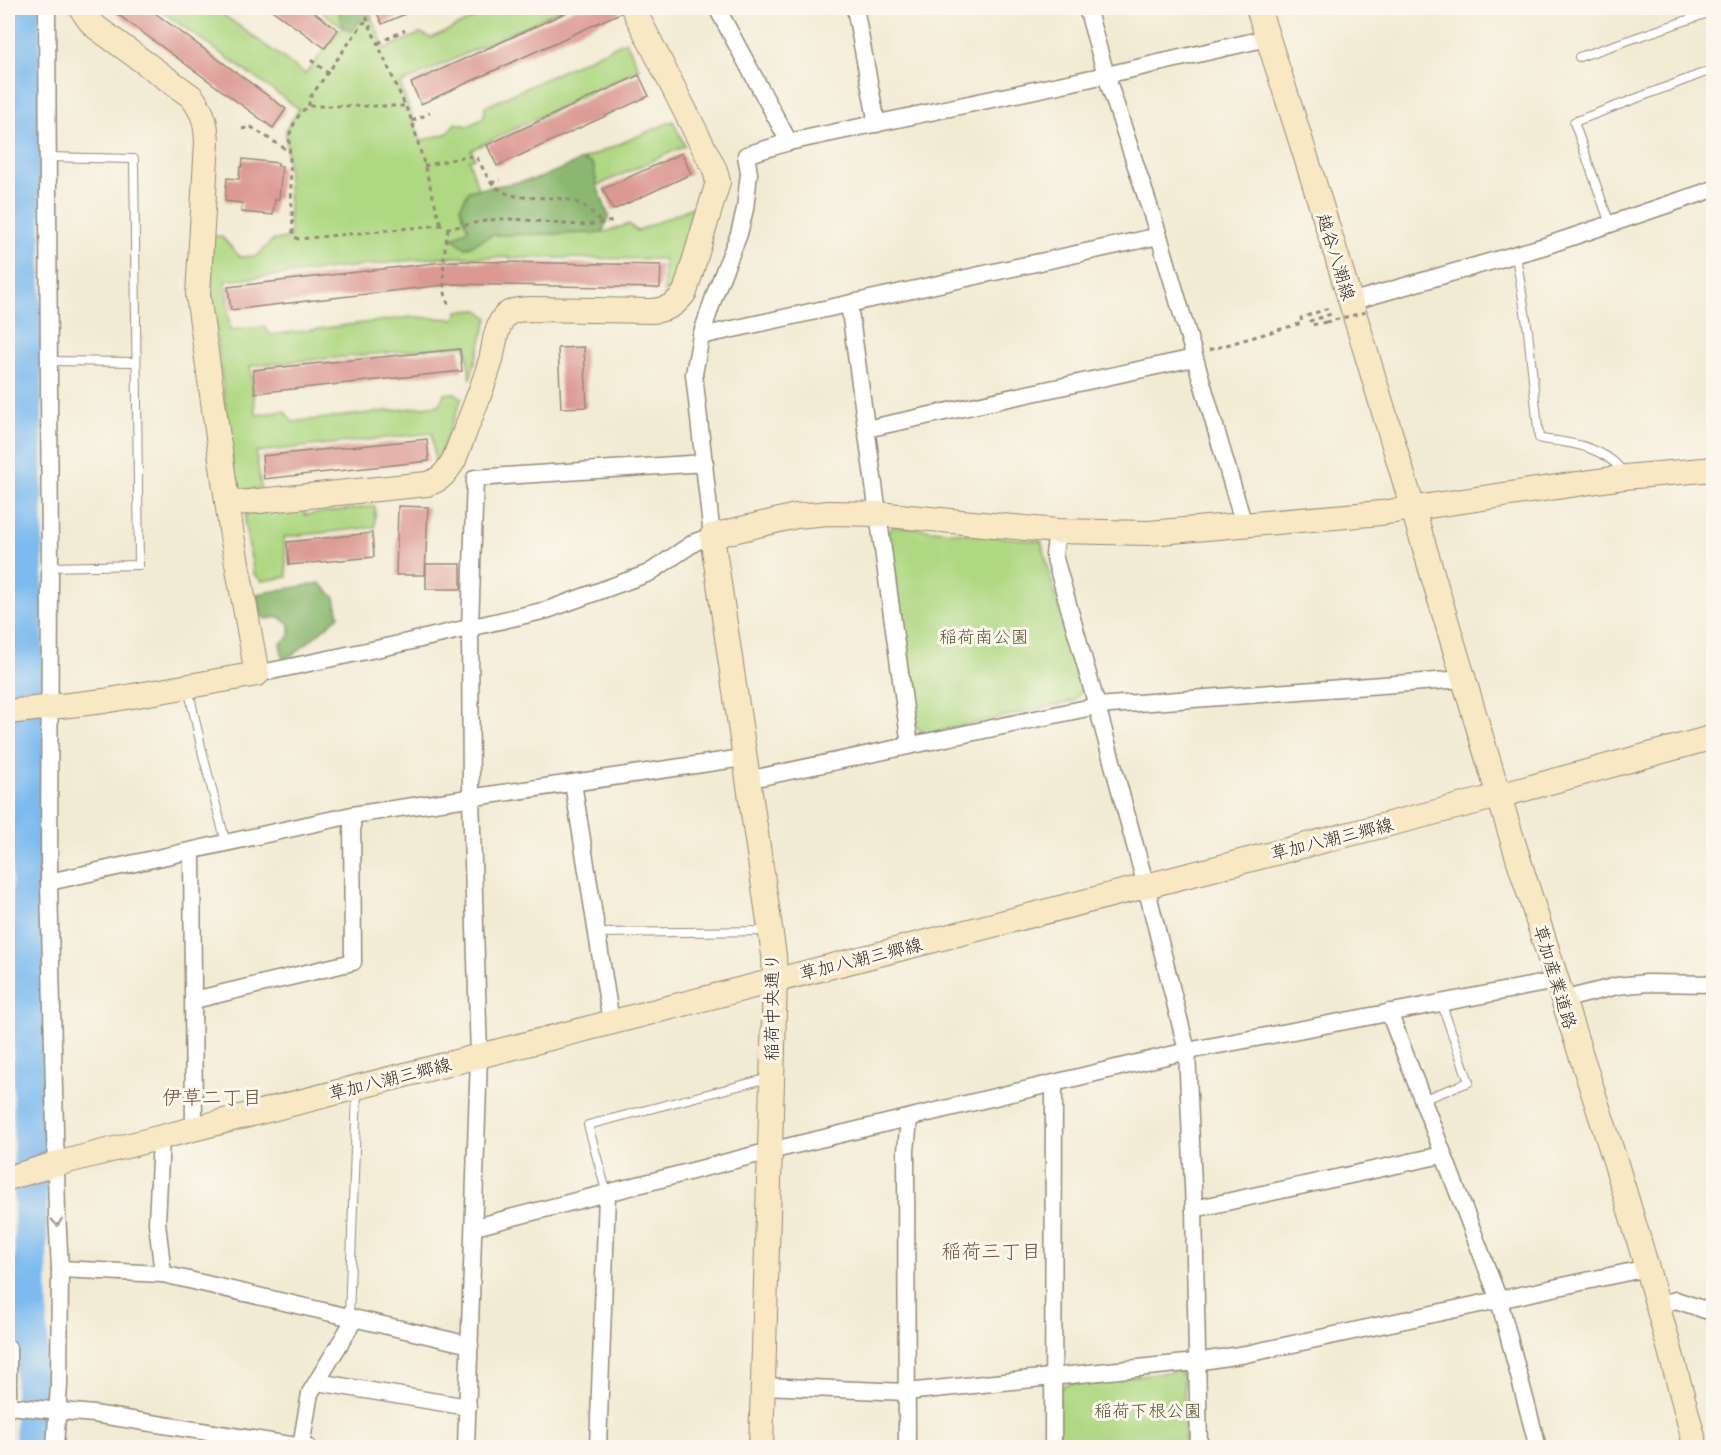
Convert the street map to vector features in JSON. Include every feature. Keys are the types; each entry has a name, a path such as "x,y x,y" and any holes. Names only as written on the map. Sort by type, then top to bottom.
{"street":[{"path":"47,8 50,567 44,708 49,882 51,1165 60,1269 52,1410 55,1448"},
{"path":"81,8 97,28 192,98 202,111 206,125 198,296 228,504 257,674"},
{"path":"228,504 437,481 446,473 454,460 488,369 499,327 502,319 508,313 531,309 653,311 665,310 678,303 685,292 718,182 715,170 633,8"},
{"path":"717,8 789,142"},
{"path":"855,8 877,124"},
{"path":"1086,8 1159,236 1244,525"},
{"name":"越谷八潮線","path":"1258,8 1358,307 1411,508"},
{"path":"712,536 694,374 701,336 739,234 745,209 749,173 747,154 789,142 1268,38"},
{"path":"1358,307 1713,189"},
{"path":"701,336 1159,236"},
{"path":"849,304 910,745"},
{"path":"866,429 1193,356"},
{"path":"466,1448 479,1056 471,798 470,628 475,478 705,463"},
{"path":"8,712 104,701 257,674 547,610 649,573 695,542 796,516 829,513 878,514 1057,531 1149,533 1381,513 1625,477 1713,469"},
{"name":"草加産業道路","path":"1411,508 1559,991 1647,1268 1696,1448"},
{"path":"1057,531 1054,555 1146,886 1187,1052 1194,1209 1199,1448"},
{"name":"稲荷中央通り","path":"712,536 776,981 761,1448"},
{"path":"49,882 352,814 573,783 745,769 910,745 1097,706 1464,679"},
{"name":"草加八潮三郷線","path":"11,1177 1499,796 1713,737"},
{"path":"573,783 611,1022"},
{"path":"194,1000 353,962 352,814"},
{"path":"192,851 194,1129"},
{"path":"475,1227 770,1151 1187,1052 1389,1012 1441,1002 1647,983 1713,984"},
{"path":"1389,1012 1499,1300 1538,1448"},
{"path":"1053,1448 1054,1084"},
{"path":"907,1448 906,1150 909,1119"},
{"path":"161,1138 158,1222 163,1274"},
{"path":"1194,1209 1442,1155"},
{"path":"598,1448 607,1194"},
{"path":"763,1386 906,1392 1197,1362 1246,1354 1647,1268"},
{"path":"60,1269 163,1274 470,1345"},
{"path":"1658,1305 1676,1300 1713,1314"},
{"path":"8,1348 9,1407 94,1414 219,1440 305,1447 310,1392 351,1319"},
{"path":"317,1382 468,1407"}],"lane":[{"path":"1579,57 1713,10"},
{"path":"1610,224 1574,122 1713,69"},
{"path":"47,157 134,159 139,565 50,567"},
{"path":"1515,255 1528,331 1539,438 1575,444 1601,454 1618,464 1625,477"},
{"path":"49,361 136,362"},
{"path":"188,687 226,843"},
{"path":"598,933 770,931"},
{"path":"1422,1100 1469,1082 1441,1002"},
{"path":"607,1194 588,1125 772,1077"},
{"path":"351,1319 357,1087"}],"path":[{"path":"364,8 412,121 441,225"},
{"path":"309,106 309,99 363,23 368,22"},
{"path":"378,43 405,30"},
{"path":"311,60 328,73"},
{"path":"404,106 309,106 302,111 289,136 293,236 298,239 441,225 448,228 501,219 535,221 563,226 603,224 616,220"},
{"path":"412,121 430,113"},
{"path":"243,129 251,128 289,149"},
{"path":"424,166 467,156 477,158 491,183 505,193 514,197 558,197 584,205 603,224"},
{"path":"491,183 500,180"},
{"path":"448,228 444,291 448,304"},
{"path":"1193,356 1302,322 1301,318 1334,307 1335,312 1310,321 1312,325 1326,322 1358,307"}],"green space":[{"path":"157,8 214,8 305,74 343,27 316,8 338,8 343,26 360,20 372,19 385,49 421,33 431,38 496,8 565,8 400,84 421,141 448,133 455,123 468,126 484,118 485,107 626,41 639,69 471,150 475,158 469,160 478,189 469,191 468,229 453,238 466,248 492,235 602,233 629,224 637,231 695,206 672,286 664,293 664,259 441,257 225,281 230,330 264,327 271,335 411,317 455,319 458,311 479,310 488,318 470,379 466,345 250,366 256,415 285,411 292,422 440,405 444,394 455,393 462,398 435,466 432,433 256,452 261,488 243,490 235,484 211,292 211,235 222,237 240,257 257,256 272,241 290,237 286,129 299,109"},
{"path":"338,8 370,8 372,19 360,20 352,31 343,27"},
{"path":"673,121 685,146 597,186 593,164 582,160"},
{"path":"582,160 593,164 597,186 609,216 602,233 492,235 466,248 453,238 468,229 460,207 469,191 540,178"},
{"path":"375,506 375,527 284,537 287,577 262,581 254,574 245,525 246,512 303,507 305,515"},
{"name":"稲荷南公園","path":"894,526 1041,541 1081,691 1074,701 926,734 916,727 888,532"},
{"path":"320,583 335,598 339,616 294,654 283,659 280,644 290,636 290,625 280,617 266,619 261,616 256,594"},
{"name":"稲荷下根公園","path":"1177,1371 1184,1375 1185,1447 1058,1448 1059,1391 1065,1384"}],"building":[{"path":"109,8 148,8 286,109 273,128"},
{"path":"269,8 308,8 338,30 325,48"},
{"path":"375,8 419,8 382,24"},
{"path":"576,8 619,8 620,13 421,104 411,83"},
{"path":"639,75 649,96 497,166 487,145"},
{"path":"682,153 691,174 613,210 603,189"},
{"path":"243,159 278,163 278,166 282,166 279,199 275,199 273,215 241,212 242,203 225,201 227,178 239,179"},
{"path":"452,261 661,265 660,288 452,284 231,310 228,287"},
{"path":"584,347 587,407 561,408 558,348"},
{"path":"460,349 462,371 255,393 253,370"},
{"path":"427,439 429,461 264,479 262,456"},
{"path":"398,506 428,507 425,575 396,575"},
{"path":"372,533 374,557 289,565 287,542"},
{"path":"426,564 461,564 461,589 426,589"}],"waterway":[{"path":"23,8 32,1448"}],"district":[{"name":"伊草二丁目","path":"212,1097"},
{"name":"稲荷三丁目","path":"991,1251"}]}
